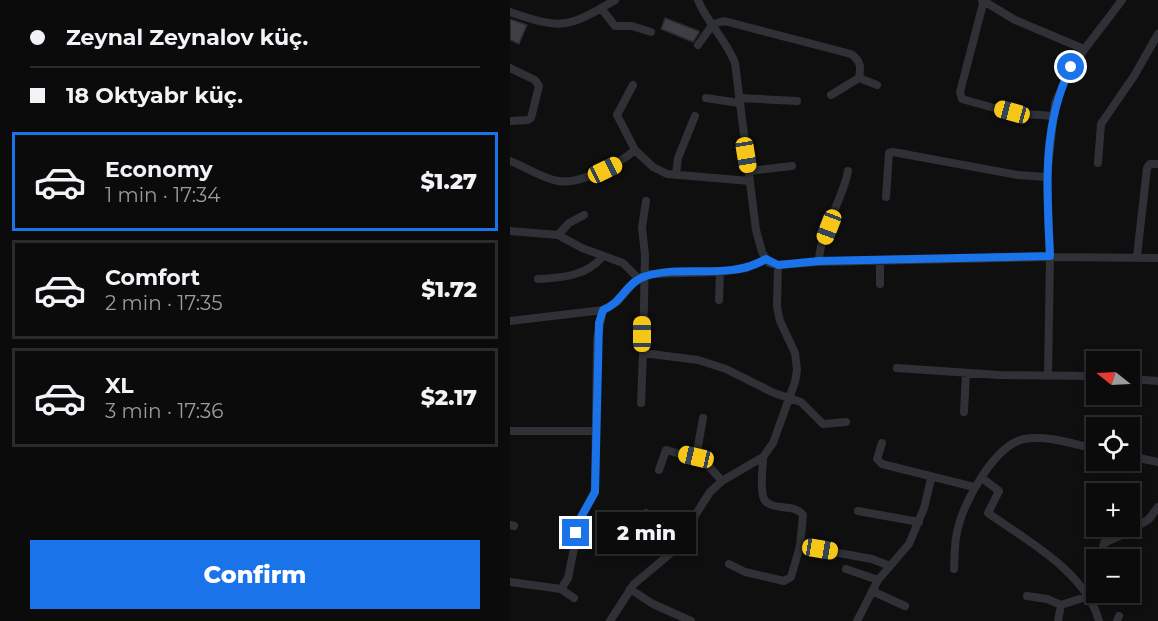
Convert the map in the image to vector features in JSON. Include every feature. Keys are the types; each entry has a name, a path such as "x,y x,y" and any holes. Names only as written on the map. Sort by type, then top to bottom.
{"street":[{"path":"510,12 558,26 573,22 615,0"},
{"path":"698,0 727,44 735,63 756,230 766,259 778,265 819,261 1050,256 1158,258"},
{"path":"1053,116 1012,112 962,99 960,92 983,0 1015,20 1084,49"},
{"path":"1048,375 1050,256 1047,177 1053,116 1061,87 1084,49 1122,0"},
{"path":"601,8 615,26 632,26 651,32"},
{"path":"698,45 713,24 724,21 851,54 858,59 861,67 859,78 831,95"},
{"path":"1098,163 1101,124 1134,76 1158,34"},
{"path":"510,68 535,80 539,86 531,118 510,121"},
{"path":"859,78 877,85"},
{"path":"633,85 617,115 635,150 660,172 750,181"},
{"path":"706,98 739,101 796,101"},
{"path":"675,174 678,158 695,116"},
{"path":"510,161 550,179 569,181 605,170 623,161 635,150"},
{"path":"886,197 887,160 889,153 893,152 1018,175 1047,177"},
{"path":"1137,256 1147,168 1150,164 1158,164"},
{"path":"748,171 792,166"},
{"path":"819,261 821,248 845,185 848,171"},
{"path":"640,404 643,353 641,277 645,246 642,227 646,201"},
{"path":"558,235 569,223 584,215"},
{"path":"510,231 558,235 602,257 628,266 641,277"},
{"path":"538,279 572,276 592,267 602,257"},
{"path":"510,321 603,310 617,302 641,277 663,272 720,272 747,268 766,259"},
{"path":"880,260 880,284"},
{"path":"610,621 630,589 671,553 701,503 722,481 763,458 773,443 795,382 797,363 777,307 778,265"},
{"path":"719,300 720,272"},
{"path":"561,589 568,578 580,519 595,492 597,339 603,310"},
{"path":"643,353 708,363 801,402 823,424 846,422"},
{"path":"897,368 966,373 1086,376"},
{"path":"964,412 966,373"},
{"path":"1140,380 1158,381"},
{"path":"696,457 703,418"},
{"path":"510,431 596,431"},
{"path":"954,569 957,530 964,507 982,478 1010,444 1022,439 1041,437 1086,447"},
{"path":"882,442 878,462 975,488"},
{"path":"659,470 666,450 696,457 709,464 722,481"},
{"path":"729,564 754,574 788,580 800,546 803,515 798,510 770,504 765,501 762,494 763,458"},
{"path":"1140,458 1158,462"},
{"path":"857,621 878,580 903,553 919,522 932,478"},
{"path":"982,478 999,491 988,513 1040,548 1086,597 1060,605 1047,599 1027,597"},
{"path":"1103,549 1104,543 1149,519 1158,507"},
{"path":"858,511 919,522"},
{"path":"646,513 681,536"},
{"path":"800,546 872,559 890,566"},
{"path":"846,569 878,580"},
{"path":"510,582 561,589 574,598"},
{"path":"630,589 653,604 691,621"},
{"path":"872,591 905,606"},
{"path":"1089,603 1099,621"},
{"path":"1058,621 1060,605"}],"building":[{"path":"665,18 699,31 699,33 693,42 661,29"},
{"path":"510,19 527,25 519,44 510,40"}],"route":[{"path":"576,533 580,519 593,500 595,492 597,339 603,310 617,302 638,278 663,272 720,272 747,268 766,259 769,263 778,265 819,261 1050,256 1047,177 1049,150 1055,104 1071,67"}]}
